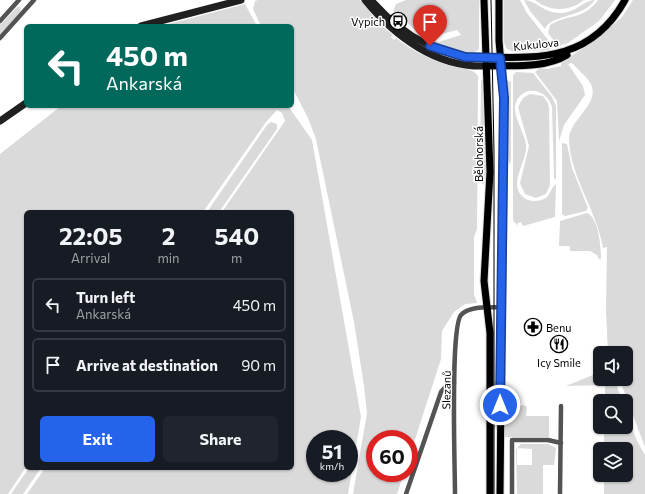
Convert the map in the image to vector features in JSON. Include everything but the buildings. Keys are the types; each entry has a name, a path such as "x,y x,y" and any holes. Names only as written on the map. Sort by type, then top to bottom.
{"main road":[{"name":"Bělohorská","path":"484,0 490,172 484,256 485,286 490,333 490,494"},
{"path":"498,0 504,98 500,494"},
{"name":"Kukulova","path":"501,61 554,55 582,45 599,32 612,19 625,0"},
{"path":"485,57 501,61"},
{"path":"486,66 501,61"}],"street":[{"path":"0,21 20,0 28,7"},
{"path":"0,38 34,0"},
{"path":"149,24 241,0"},
{"path":"365,0 386,24 415,46 454,63 467,66 486,66"},
{"path":"371,0 394,24 422,43 459,56 485,57"},
{"path":"0,121 24,103"},
{"path":"487,308 502,307"},
{"name":"Slezanů","path":"455,494 454,383 457,326 462,314 469,310 487,308"},
{"path":"406,494 441,392 447,385 454,383"},
{"path":"560,494 561,406"},
{"path":"512,494 512,440 548,440 561,443"}],"shaded area":[{"path":"258,0 360,0 382,26 393,35 391,37 394,40 396,38 416,52 447,65 471,70 478,76 477,229 474,237 474,294 477,303 465,304 454,312 442,331 441,359 418,430 366,430 366,482 401,482 397,494 353,494 355,482 358,482 358,465 367,413 364,386 354,322 316,139 308,118 294,91 294,24 260,24 253,9 255,1"},
{"path":"406,0 479,0 479,49 472,53 463,54 432,42 410,25 397,18 395,12 393,12 396,4","holes":["457,30 461,35 438,42 430,37"]},
{"path":"504,0 520,0 527,13 552,45 555,42 548,33 550,25 587,11 598,0 615,0 599,21 568,43 547,50 514,52 507,49 504,43"},
{"path":"524,0 532,2 549,11 560,13 571,11 587,2 595,0 589,6 575,14 553,21 548,24 545,29 530,11"},
{"path":"535,0 584,0 572,7 560,9 547,7"},
{"path":"633,0 645,0 645,447 633,415 633,394 625,394 622,386 633,386 633,346 608,346 606,311 607,247 603,248 600,234 574,167 569,140 570,132 589,104 592,96 592,89 589,81 583,74 572,63 568,64 583,86 585,95 564,125 559,141 557,101 535,72 540,68 547,69 561,66 561,63 598,38 622,17"},
{"path":"245,4 256,24 169,24"},
{"path":"17,7 20,7 21,11 0,35 0,25"},
{"path":"516,72 533,73 552,97 556,106 556,180 554,178 552,107 550,101 542,93 531,91 521,95 515,105 516,116 526,144 526,151 517,181 518,189 521,195 532,201 542,200 549,195 556,184 555,217 523,226 521,222 517,224 518,227 513,220 513,75"},
{"path":"481,80 484,80 487,166 484,185 480,182"},
{"path":"507,80 511,82 511,162 509,164 507,151"},
{"path":"530,94 543,96 548,103 549,108 550,185 546,194 536,198 525,194 520,183 529,146 518,107 523,98"},
{"path":"58,108 289,108 312,140 361,417 358,435 358,430 306,430 306,482 350,482 348,494 27,494 44,470 294,470 294,210 223,210 285,121 282,113 277,110 266,122 204,210 24,210 24,470 8,494 0,494 0,154"},
{"path":"271,122 277,124 277,129 220,210 208,210 267,125"},
{"path":"562,143 567,144 572,168 588,208 586,211 565,216 562,214"},
{"path":"587,213 591,216 597,227 600,241 601,259 590,251 570,251 570,246 559,246 560,221"},
{"path":"593,375 593,385 566,386"},
{"path":"605,386 617,386 620,394 605,394"},
{"path":"524,405 527,407 526,416 549,416 549,437 503,437 506,410 510,407"},
{"path":"633,430 645,455 645,494 604,494 604,482 633,482 633,442 604,442 604,434 633,434"},
{"path":"521,444 548,444 556,448 554,465 543,465 543,494 517,494 516,449","holes":["517,448 532,449 532,465 517,465"]},
{"path":"28,470 40,470 23,494 11,494"}],"tram line":[{"path":"491,0 494,151 494,494"}],"place":[{"name":"Vypich","path":"398,21"},
{"name":"Benu","path":"533,327"},
{"name":"Icy Smile","path":"559,344"}],"route":[{"path":"430,46 451,54 465,57 500,58 504,81 504,178 500,405"}]}
